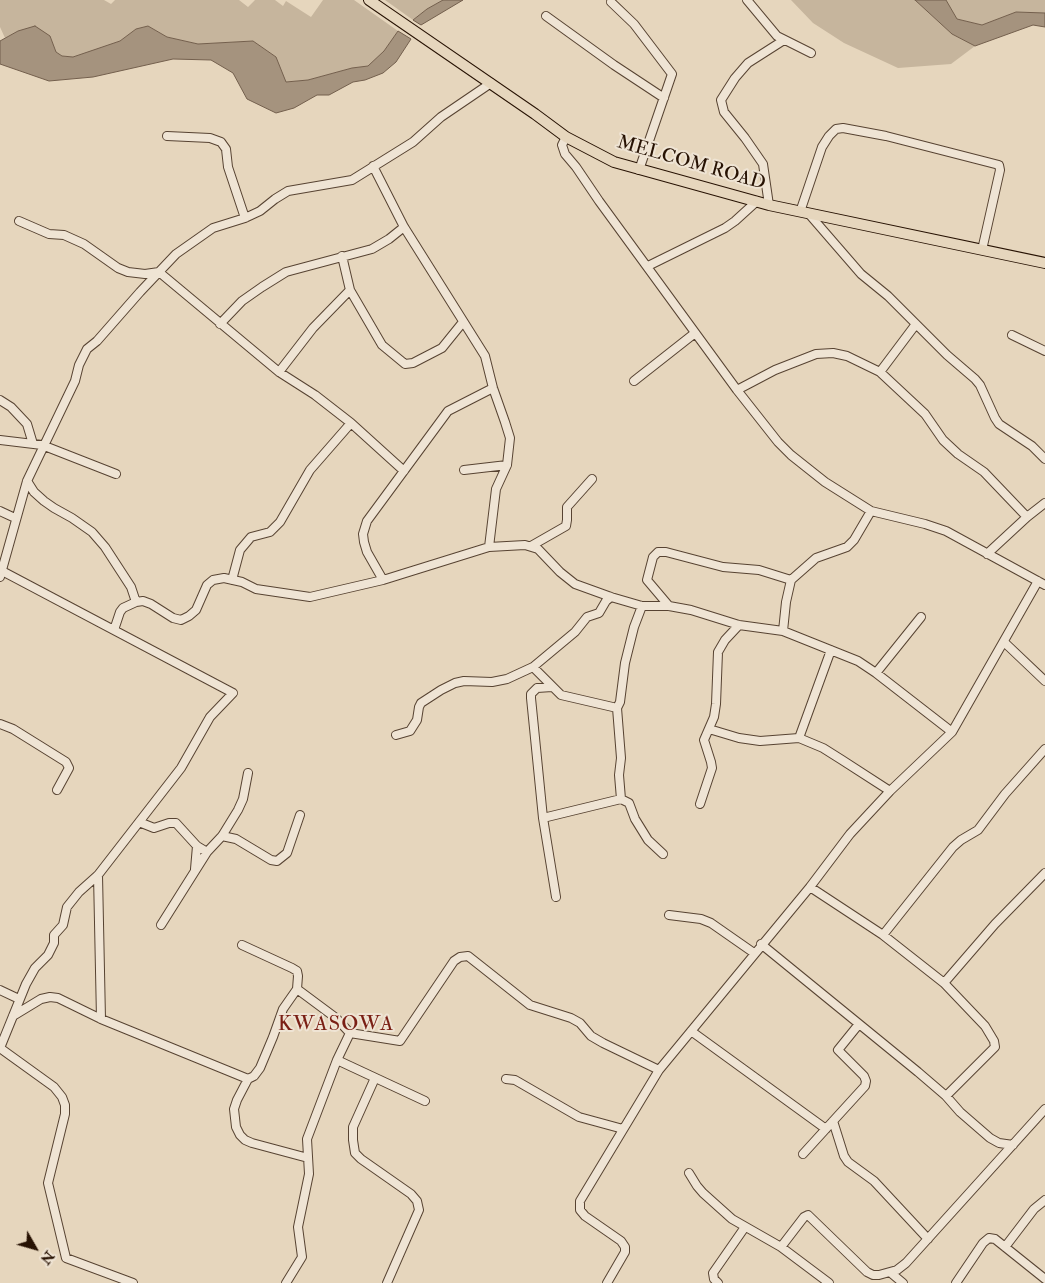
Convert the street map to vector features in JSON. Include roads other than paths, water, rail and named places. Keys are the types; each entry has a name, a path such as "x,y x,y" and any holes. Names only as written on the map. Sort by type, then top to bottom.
{"main road":[{"name":"MELCOM ROAD","path":"370,0 566,137 614,162 769,205 1045,263"}],"street":[{"path":"747,0 772,32 784,40 812,53"},
{"path":"611,2 634,24 671,72 672,76 639,170"},
{"path":"546,16 664,98"},
{"path":"769,205 763,164 724,112 721,100 735,78 748,63 784,40"},
{"path":"133,1283 122,1282 66,1258 48,1183 65,1114 65,1105 62,1097 54,1087 0,1048 26,984 35,968 51,949 54,943 54,935 63,925 67,907 79,892 98,875 181,768 210,717 233,693 114,630 1,574 15,518 27,481 42,445 75,381 79,365 87,349 97,341 176,254 213,228 260,211 288,191 352,180 412,142 441,117 491,83"},
{"path":"982,250 1000,170 999,165 886,136 843,128 836,129 829,136 822,147 805,213 861,274 888,296 975,379 980,385 999,424 1032,446 1045,459"},
{"path":"166,136 210,138 221,142 226,149 228,167 245,218"},
{"path":"566,137 562,145 565,154 576,166 599,201 737,390 791,456 824,482 871,511 925,524 946,532 1042,583 1004,642 952,732 890,791 850,834 810,886 659,1070 580,1201 580,1210 585,1216 621,1241 625,1247 625,1252 607,1283"},
{"path":"374,166 404,227 485,356 493,388 510,438 507,465 496,490 489,547"},
{"path":"648,266 726,228 757,201"},
{"path":"19,221 49,234 64,235 84,244 118,268 128,272 145,274 159,272 279,372 315,395 351,423 404,471"},
{"path":"220,324 242,302 286,272 372,249 404,227"},
{"path":"342,256 350,290 382,345 405,364 412,363 442,348 463,322"},
{"path":"279,372 313,328 350,290"},
{"path":"880,372 916,324"},
{"path":"634,380 695,333"},
{"path":"1012,335 1045,351"},
{"path":"737,390 775,370 816,354 840,354 880,372 925,414 944,440 958,454 984,472 1026,517"},
{"path":"382,580 368,552 363,534 364,527 448,411 493,388"},
{"path":"0,400 11,407 27,424 33,444"},
{"path":"232,580 240,550 252,538 270,532 280,522 310,470 351,423"},
{"path":"0,440 42,445 116,474"},
{"path":"464,470 507,465"},
{"path":"531,546 566,526 567,508 592,479"},
{"path":"27,481 34,492 44,501 92,532 105,547 131,587 136,602"},
{"path":"987,554 1026,517 1045,503"},
{"path":"0,511 15,518"},
{"path":"783,631 786,602 791,580 816,558 847,547 854,540 871,511"},
{"path":"114,630 123,608 136,602 143,601 151,604 173,618 181,620 189,616 196,610 207,585 213,580 224,578 242,582 256,589 310,597 382,580 489,547 525,545 531,546 546,556 560,572 575,584 611,597 642,606 669,606 716,616 739,624 783,631 858,661 952,732"},
{"path":"669,606 647,580 653,557 658,552 666,552 722,567 759,570 791,580"},
{"path":"396,735 410,731 418,720 421,703 448,687 464,681 492,682 507,679 532,667 575,632 587,617 599,613 606,601 611,597"},
{"path":"621,799 618,775 621,758 618,708 625,663 634,627 642,606"},
{"path":"876,673 921,617"},
{"path":"700,804 712,768 704,740 714,717 718,652 739,624"},
{"path":"1004,642 1045,681"},
{"path":"799,738 831,650"},
{"path":"532,667 561,695 618,708"},
{"path":"552,687 537,688 531,694 531,698 543,818 556,897"},
{"path":"0,724 19,733 66,762 69,768 57,790"},
{"path":"709,729 739,738 760,741 799,738 822,748 890,791"},
{"path":"883,935 953,847 960,840 978,830 1005,794 1045,749"},
{"path":"161,925 207,852 222,836 243,799 248,773"},
{"path":"543,818 621,799 629,804 648,840 663,854"},
{"path":"222,836 236,839 270,860 276,861 287,853 300,814"},
{"path":"139,822 154,828 168,822 176,823 196,846 207,852"},
{"path":"195,872 196,846"},
{"path":"944,983 995,924 1045,873"},
{"path":"98,875 101,1019"},
{"path":"810,886 883,935 944,983 985,1026 995,1044 992,1050 946,1096"},
{"path":"669,915 701,919 711,923 754,953"},
{"path":"761,944 946,1096 960,1112 990,1138 999,1143 1013,1145"},
{"path":"242,945 297,971 297,989 282,1008 273,1037 260,1068 248,1080 234,1109 234,1118 240,1135 245,1140 308,1158"},
{"path":"297,989 336,1018 350,1034 400,1041 454,961 464,955 468,956 530,1005 571,1018 580,1023 591,1036 659,1070"},
{"path":"0,990 19,999"},
{"path":"13,1016 41,999 58,998 101,1019 248,1080"},
{"path":"803,1154 865,1086 864,1076 838,1050 859,1024"},
{"path":"691,1030 826,1129"},
{"path":"286,1283 302,1257 298,1226 309,1174 307,1139 337,1060 350,1034"},
{"path":"337,1060 425,1101"},
{"path":"375,1078 353,1127 355,1152 361,1159 411,1194 417,1201 419,1210 387,1283"},
{"path":"506,1079 515,1080 579,1117 623,1129"},
{"path":"781,1247 804,1217 808,1215 867,1272 873,1276 891,1273 906,1263 1045,1109"},
{"path":"833,1121 844,1156 848,1162 874,1181 928,1239"},
{"path":"689,1173 696,1186 732,1219 781,1247 829,1283"},
{"path":"1005,1247 1034,1209 1045,1200"},
{"path":"718,1283 714,1280 713,1273 745,1227"},
{"path":"956,1283 988,1238 995,1239 1045,1279"},
{"path":"891,1273 903,1283"}],"district":[{"name":"KWASOWA","path":"336,1025"}]}
